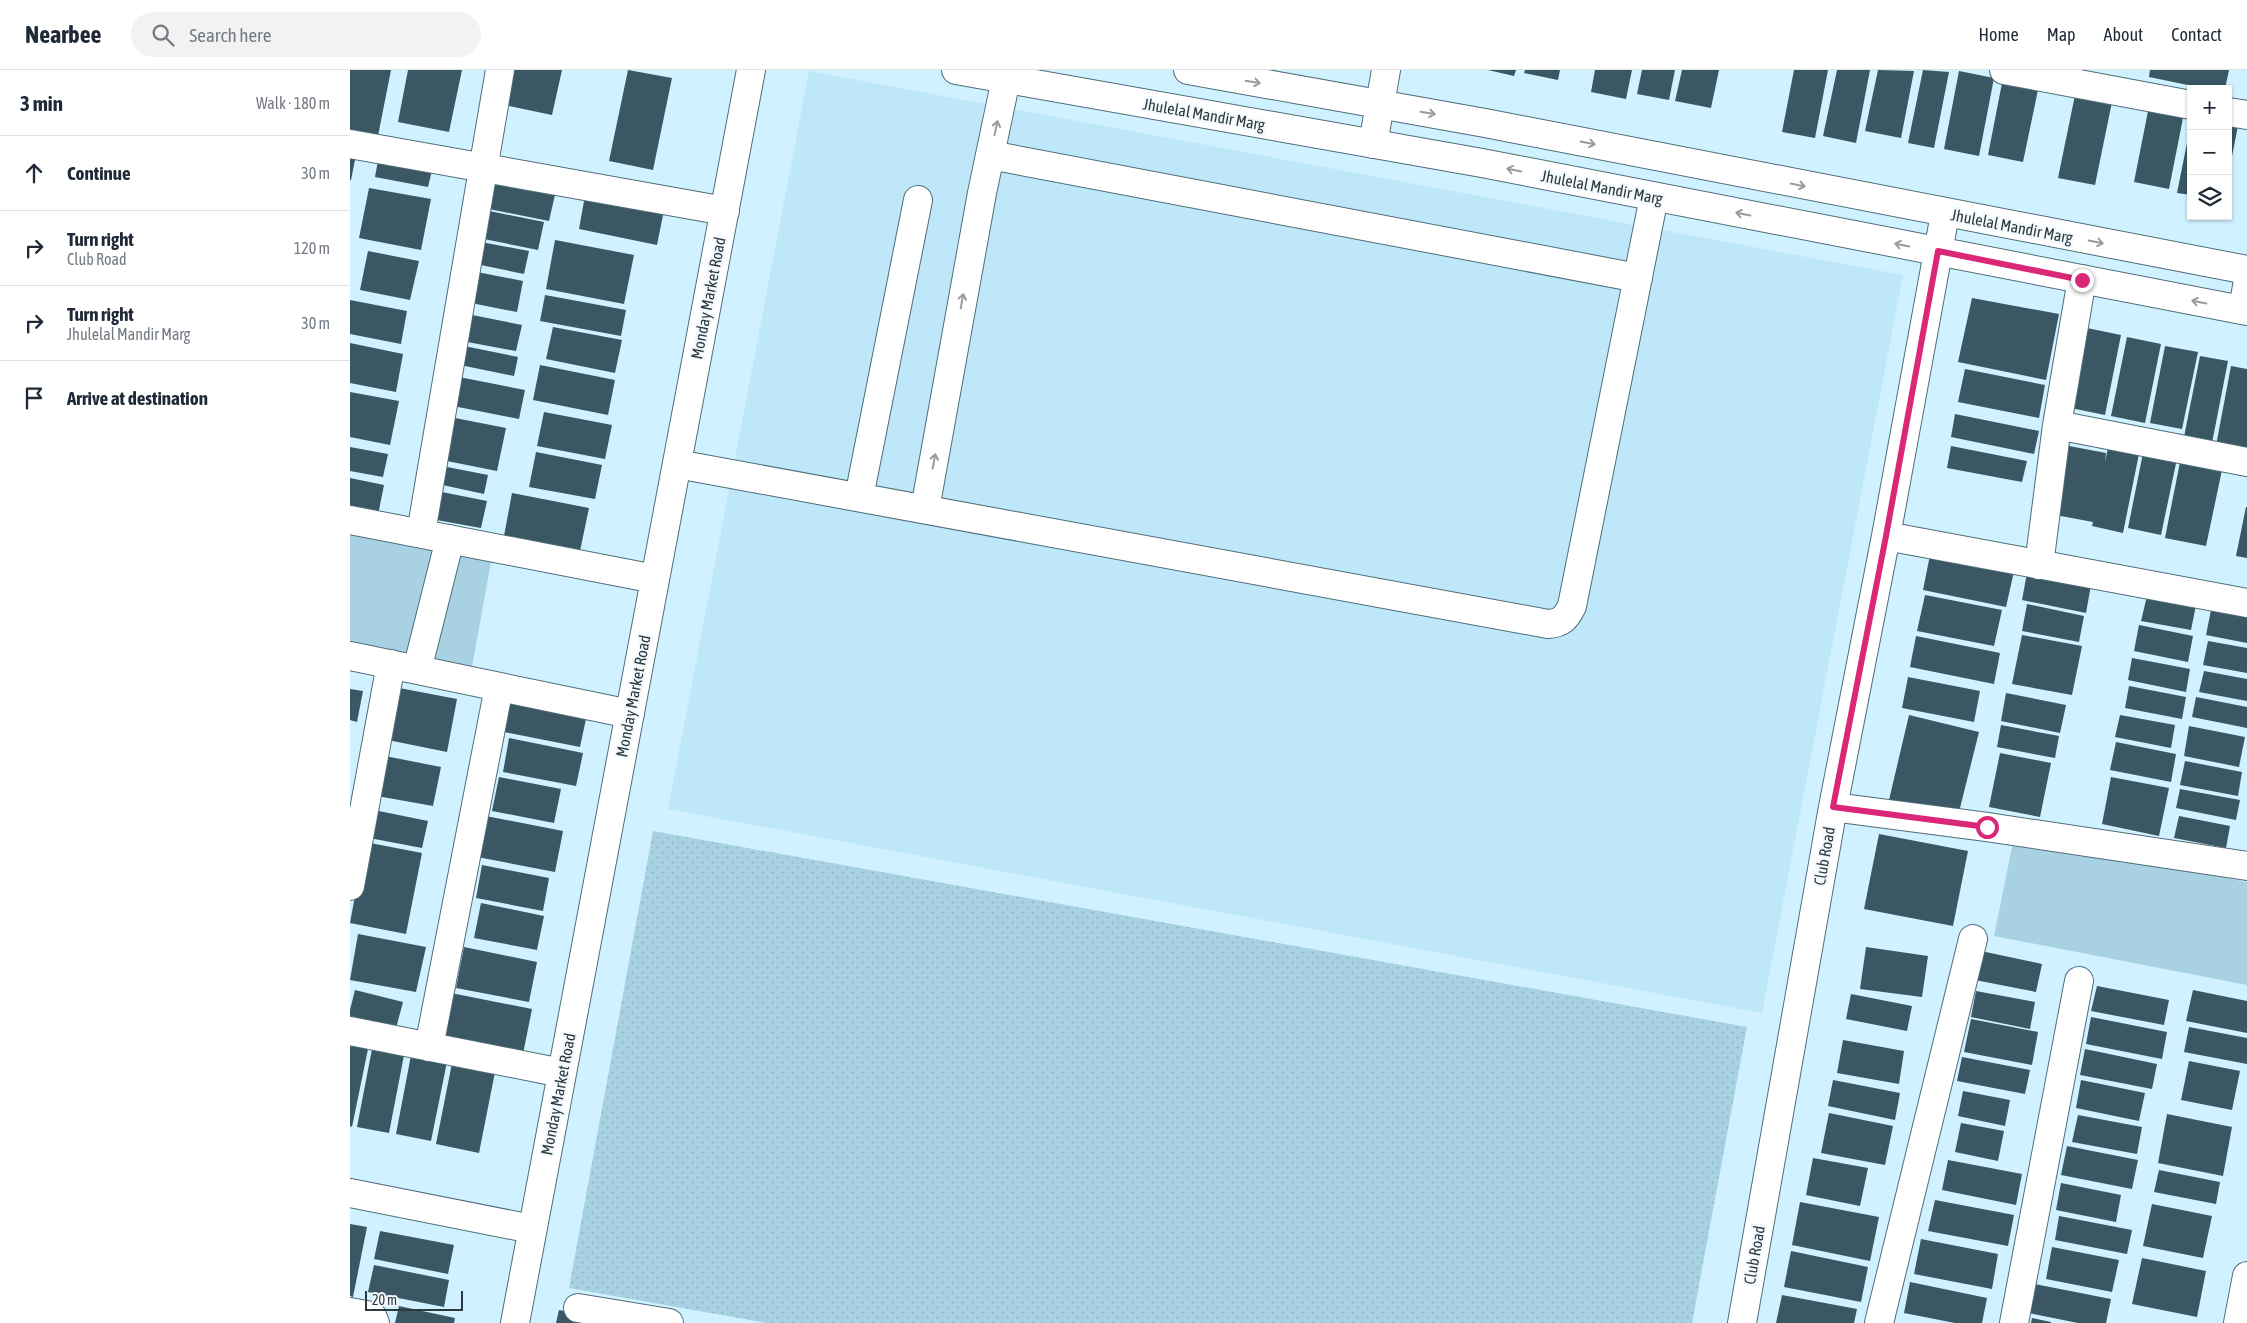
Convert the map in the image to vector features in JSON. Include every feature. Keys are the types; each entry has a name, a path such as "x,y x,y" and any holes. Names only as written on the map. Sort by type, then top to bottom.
{"street":[{"path":"421,533 500,70"},
{"name":"Monday Market Road","path":"515,1323 751,70"},
{"name":"Jhulelal Mandir Marg","path":"956,70 1373,144 2082,280 2246,302"},
{"name":"Jhulelal Mandir Marg","path":"1188,70 1380,104 1945,214 2247,270"},
{"path":"1373,144 1386,70"},
{"path":"2004,70 2091,78 2187,104"},
{"path":"925,509 990,155 1006,79"},
{"path":"2232,113 2247,116"},
{"path":"350,144 724,211"},
{"path":"990,155 1638,278"},
{"path":"677,464 1548,624 1559,623 1567,617 1572,606 1654,197"},
{"path":"859,496 918,200"},
{"name":"Club Road","path":"1742,1323 1833,807 1886,536 1945,214"},
{"path":"2039,565 2057,425 2082,280"},
{"path":"2057,425 2247,462"},
{"path":"350,520 655,579"},
{"path":"1886,536 2247,603"},
{"path":"418,670 450,539"},
{"path":"350,656 630,714"},
{"path":"350,886 391,664"},
{"path":"429,1047 499,687"},
{"path":"1833,807 1987,827 2247,866"},
{"path":"1879,1323 1972,939"},
{"path":"2014,1323 2079,982"},
{"path":"350,1031 562,1073"},
{"path":"350,1193 532,1229"},
{"path":"2238,1323 2247,1276"},
{"path":"578,1308 669,1323"},
{"path":"350,1312 372,1316 375,1323"}],"shaded area":[{"path":"809,71 1903,275 1762,1013 668,809"},
{"path":"350,531 492,556 472,667 350,646"},
{"path":"653,831 1747,1027 1692,1323 767,1323 569,1288"},
{"path":"2014,837 2247,882 2247,985 1994,936"}],"building":[{"path":"350,70 391,70 377,141 350,136"},
{"path":"408,70 462,70 449,132 398,122"},
{"path":"506,70 562,70 552,115 499,104"},
{"path":"628,70 672,78 653,170 609,161"},
{"path":"1488,70 1516,70 1514,76"},
{"path":"1525,70 1560,70 1558,80 1524,73"},
{"path":"1595,70 1632,70 1626,99 1591,92"},
{"path":"1642,70 1675,70 1669,100 1637,94"},
{"path":"1682,70 1719,70 1711,108 1675,101"},
{"path":"1794,70 1828,70 1815,138 1782,132"},
{"path":"1837,70 1870,70 1856,143 1823,136"},
{"path":"1878,70 1914,71 1901,138 1865,131"},
{"path":"1923,70 1949,72 1934,148 1908,143"},
{"path":"2150,70 2229,70 2226,85 2188,85 2149,77"},
{"path":"1959,71 1994,78 1979,156 1944,149"},
{"path":"2003,78 2039,85 2023,162 1988,155"},
{"path":"2075,95 2112,102 2095,185 2058,178"},
{"path":"2149,106 2184,113 2169,189 2134,182"},
{"path":"2232,125 2238,126 2232,156"},
{"path":"2187,143 2187,194 2177,193"},
{"path":"350,148 357,150 351,180 350,180"},
{"path":"379,155 433,166 428,187 375,177"},
{"path":"492,173 557,186 549,221 484,208"},
{"path":"369,188 431,199 421,250 359,238"},
{"path":"586,190 665,205 657,245 579,229"},
{"path":"489,211 544,222 538,250 484,239"},
{"path":"555,240 634,255 624,304 546,289"},
{"path":"481,242 529,251 524,274 476,264"},
{"path":"368,251 419,261 410,300 360,290"},
{"path":"477,272 523,281 517,312 471,303"},
{"path":"545,295 626,310 621,336 540,321"},
{"path":"1972,298 2059,314 2046,380 1958,362"},
{"path":"350,300 407,311 401,344 350,334"},
{"path":"467,314 522,325 516,351 462,341"},
{"path":"2077,326 2121,335 2105,415 2061,406"},
{"path":"553,327 622,340 615,373 546,359"},
{"path":"2127,337 2161,344 2145,423 2111,416"},
{"path":"350,343 403,354 396,392 350,383"},
{"path":"464,346 518,357 514,376 460,365"},
{"path":"2165,346 2198,352 2182,429 2150,423"},
{"path":"2200,356 2228,361 2212,443 2184,437"},
{"path":"540,365 615,380 608,415 533,400"},
{"path":"2231,366 2247,369 2247,457 2215,451"},
{"path":"1965,369 2045,385 2039,418 1958,402"},
{"path":"454,376 525,390 519,419 448,405"},
{"path":"350,392 399,401 390,445 350,437"},
{"path":"544,412 612,425 605,459 537,446"},
{"path":"1955,414 2039,431 2034,454 1951,437"},
{"path":"450,417 506,428 497,471 442,460"},
{"path":"2110,438 2141,444 2123,533 2092,526 2093,522 2050,514 2064,445 2106,453 2105,462"},
{"path":"2145,443 2179,449 2161,535 2128,528"},
{"path":"1951,446 2027,461 2022,482 1947,468"},
{"path":"350,447 388,454 383,477 350,471"},
{"path":"536,452 602,465 595,499 529,487"},
{"path":"2180,462 2222,470 2206,546 2165,538"},
{"path":"442,466 488,475 484,494 438,484"},
{"path":"350,478 384,485 378,515 350,510"},
{"path":"437,491 487,501 481,528 431,519"},
{"path":"512,493 589,508 580,551 504,536"},
{"path":"2247,507 2247,558 2236,556"},
{"path":"1931,550 2015,567 2006,607 1923,590"},
{"path":"2027,573 2091,585 2086,613 2022,600"},
{"path":"1925,595 2002,610 1994,646 1917,631"},
{"path":"2147,596 2196,605 2191,630 2141,621"},
{"path":"2027,604 2084,616 2079,642 2022,631"},
{"path":"2211,610 2247,617 2247,643 2206,635"},
{"path":"2139,625 2193,636 2188,662 2134,651"},
{"path":"2022,635 2082,646 2072,695 2012,684"},
{"path":"1916,636 2000,653 1994,684 1910,667"},
{"path":"2208,641 2247,648 2247,673 2203,665"},
{"path":"2132,658 2190,669 2186,692 2128,680"},
{"path":"2204,671 2247,679 2247,701 2199,692"},
{"path":"1908,677 1980,691 1974,722 1902,708"},
{"path":"2129,686 2186,697 2182,719 2125,708"},
{"path":"394,687 457,699 447,752 383,739"},
{"path":"350,689 363,691 357,722 350,720"},
{"path":"2006,693 2066,705 2060,733 2001,721"},
{"path":"2196,697 2247,707 2247,728 2192,717"},
{"path":"510,700 587,714 580,747 504,732"},
{"path":"1909,715 1979,732 1958,816 1889,800"},
{"path":"2120,715 2175,725 2171,748 2115,737"},
{"path":"2001,725 2059,736 2055,758 1997,747"},
{"path":"2189,726 2245,737 2239,767 2184,756"},
{"path":"509,738 583,753 576,786 503,772"},
{"path":"2116,742 2176,754 2171,782 2110,770"},
{"path":"2000,753 2051,763 2040,817 1989,807"},
{"path":"385,756 441,767 433,806 377,796"},
{"path":"2185,761 2242,772 2238,796 2180,785"},
{"path":"499,777 561,789 554,823 492,811"},
{"path":"2111,777 2169,788 2159,836 2102,824"},
{"path":"2180,789 2240,800 2236,820 2176,808"},
{"path":"369,809 428,821 422,848 364,837"},
{"path":"481,815 563,831 555,872 472,856"},
{"path":"2179,816 2230,826 2226,848 2174,838"},
{"path":"1879,834 1968,851 1953,926 1864,909"},
{"path":"365,842 422,853 406,934 350,923"},
{"path":"482,865 549,878 543,911 476,898"},
{"path":"481,903 544,916 537,950 474,938"},
{"path":"358,934 426,947 416,992 350,980"},
{"path":"464,947 537,962 529,1002 456,988"},
{"path":"1866,947 1928,956 1922,997 1860,989"},
{"path":"1981,951 2042,964 2036,992 1975,980"},
{"path":"2097,986 2169,1000 2164,1025 2091,1011"},
{"path":"355,990 403,1002 395,1032 350,1021 350,1010"},
{"path":"2193,990 2247,1001 2247,1033 2186,1021"},
{"path":"1976,991 2035,1002 2030,1029 1971,1017"},
{"path":"446,992 532,1009 523,1054 437,1037"},
{"path":"1851,994 1912,1006 1907,1031 1846,1019"},
{"path":"2091,1017 2167,1032 2162,1059 2086,1044"},
{"path":"1971,1019 2038,1032 2032,1065 1964,1052"},
{"path":"2189,1027 2247,1038 2247,1064 2184,1052"},
{"path":"1843,1040 1904,1051 1899,1084 1837,1073"},
{"path":"373,1044 405,1050 389,1133 357,1127"},
{"path":"350,1046 368,1049 352,1127 350,1126"},
{"path":"2085,1049 2157,1064 2152,1089 2080,1075"},
{"path":"412,1050 448,1057 431,1141 396,1134"},
{"path":"1962,1057 2030,1070 2025,1094 1957,1081"},
{"path":"453,1058 496,1067 479,1153 436,1144"},
{"path":"2189,1061 2240,1071 2232,1110 2181,1100"},
{"path":"1833,1080 1900,1093 1895,1120 1828,1106"},
{"path":"2081,1080 2145,1093 2139,1121 2076,1108"},
{"path":"1963,1091 2010,1100 2005,1126 1958,1116"},
{"path":"1829,1113 1893,1126 1885,1165 1821,1153"},
{"path":"2167,1114 2232,1127 2223,1176 2158,1163"},
{"path":"2078,1115 2142,1127 2137,1154 2072,1142"},
{"path":"1961,1123 2004,1131 1998,1161 1955,1152"},
{"path":"2067,1146 2138,1160 2132,1189 2061,1175"},
{"path":"1813,1158 1868,1168 1860,1206 1806,1195"},
{"path":"1948,1160 2022,1174 2016,1205 1942,1190"},
{"path":"2159,1170 2220,1182 2216,1204 2154,1192"},
{"path":"2061,1183 2121,1195 2116,1222 2056,1210"},
{"path":"1935,1200 2014,1215 2008,1246 1928,1231"},
{"path":"1800,1202 1879,1217 1870,1261 1792,1245"},
{"path":"2152,1204 2212,1216 2203,1258 2143,1246"},
{"path":"2059,1216 2132,1230 2127,1254 2055,1240"},
{"path":"350,1224 367,1227 353,1297 350,1296"},
{"path":"380,1231 454,1245 448,1274 374,1259"},
{"path":"1921,1239 1998,1254 1992,1289 1914,1274"},
{"path":"2052,1247 2119,1260 2112,1292 2046,1279"},
{"path":"1791,1251 1868,1267 1861,1302 1784,1287"},
{"path":"2142,1258 2206,1271 2197,1317 2132,1304"},
{"path":"374,1265 449,1280 444,1307 368,1292"},
{"path":"1910,1282 1987,1298 1982,1323 1955,1323 1904,1313"},
{"path":"2029,1283 2111,1299 2106,1323 2078,1323 2024,1312"},
{"path":"1782,1295 1857,1309 1854,1323 1776,1323"},
{"path":"399,1306 455,1318 454,1323 395,1323"},
{"path":"559,1310 596,1317 595,1323 556,1323"},
{"path":"2032,1318 2051,1322 2051,1323 2031,1323"}],"route":[{"path":"1987,827 1833,807 1886,536 1938,251 2082,280"}]}
